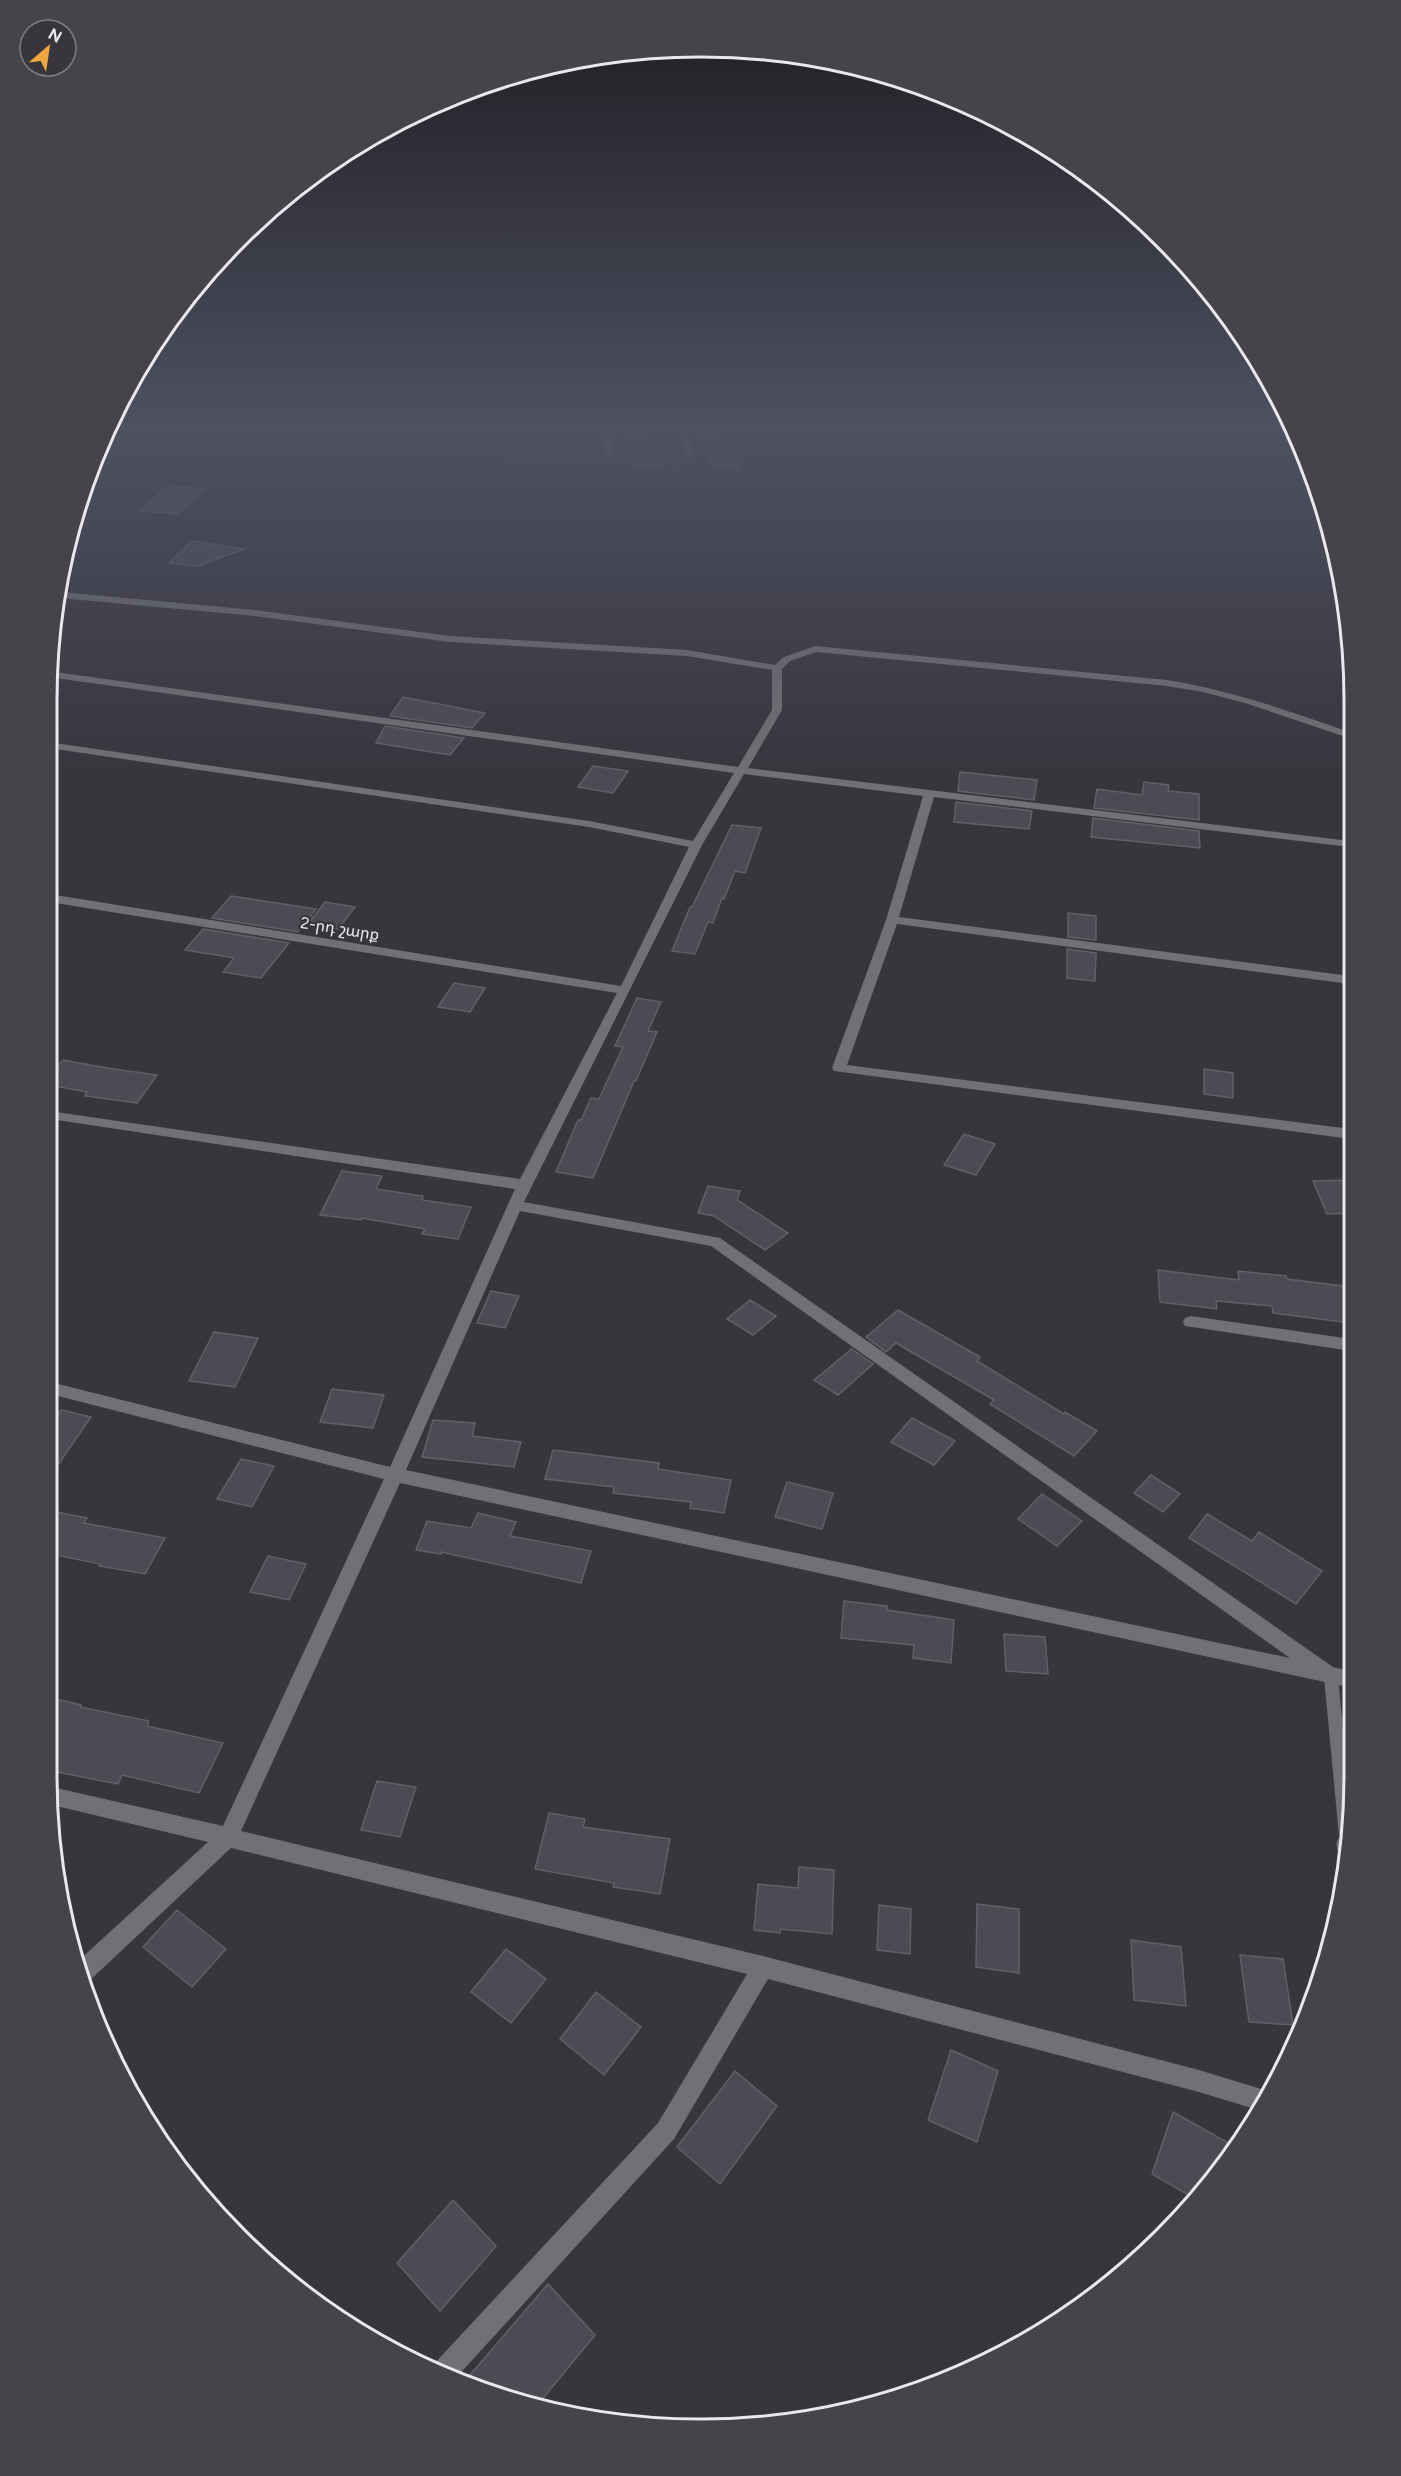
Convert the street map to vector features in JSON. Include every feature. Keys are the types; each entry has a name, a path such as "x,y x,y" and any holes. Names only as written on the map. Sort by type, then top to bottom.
{"street":[{"path":"66,596 255,613 450,639 687,653 777,668"},
{"path":"87,1968 228,1837 395,1475 524,1185 625,990 696,845 777,710 777,668 787,659 815,649 1167,683 1204,689 1249,701 1344,733"},
{"path":"58,675 739,770 1344,843"},
{"path":"57,746 588,824 696,845"},
{"path":"929,794 892,920 839,1068 1344,1133"},
{"name":"2-րդ շարք","path":"57,899 625,990"},
{"path":"892,920 1344,979"},
{"path":"57,1116 524,1185"},
{"path":"515,1205 715,1242 1331,1677"},
{"path":"1191,1322 1344,1344"},
{"path":"57,1390 395,1475 1344,1679"},
{"path":"58,1797 763,1967 1199,2081 1257,2099"},
{"path":"448,2367 666,2131 763,1967"}],"lane":[{"path":"1331,1677 1343,1809"}],"building":[{"path":"186,547 244,549 198,566 169,563"},
{"path":"403,697 485,713 472,728 390,716"},
{"path":"385,726 464,738 450,755 376,743"},
{"path":"593,766 628,771 613,793 578,787"},
{"path":"960,772 1037,780 1034,800 958,791"},
{"path":"1144,782 1169,785 1168,791 1199,794 1199,820 1094,808 1097,789 1142,795"},
{"path":"956,802 1032,811 1029,829 954,822"},
{"path":"1093,818 1199,831 1200,848 1091,837"},
{"path":"732,825 761,828 745,873 735,871 713,923 708,922 695,954 672,951 690,907"},
{"path":"231,896 316,909 298,932 212,918"},
{"path":"325,902 355,907 338,929 308,924"},
{"path":"1068,913 1096,916 1096,940 1068,937"},
{"path":"203,929 289,943 261,978 223,972 234,958 185,950"},
{"path":"1067,949 1096,953 1095,981 1067,978"},
{"path":"454,983 485,988 470,1012 438,1007"},
{"path":"637,998 661,1002 648,1031 657,1032 593,1178 556,1172 578,1120 581,1120 591,1098 599,1099 623,1047 615,1046"},
{"path":"63,1060 157,1075 137,1103 85,1096 87,1092 57,1086 57,1066"},
{"path":"1204,1069 1233,1073 1233,1098 1204,1094"},
{"path":"964,1134 995,1144 976,1175 944,1165"},
{"path":"342,1171 382,1176 376,1189 423,1196 422,1200 471,1207 458,1239 422,1234 425,1229 362,1218 361,1220 320,1215"},
{"path":"1344,1180 1344,1213 1327,1214 1313,1181"},
{"path":"708,1186 740,1191 737,1200 788,1233 765,1250 714,1216 698,1213"},
{"path":"1158,1270 1239,1280 1238,1271 1286,1276 1287,1279 1344,1286 1344,1322 1273,1313 1272,1306 1216,1301 1217,1309 1160,1302"},
{"path":"491,1291 519,1296 505,1328 477,1323"},
{"path":"750,1300 776,1316 753,1335 727,1319"},
{"path":"898,1310 980,1357 977,1361 1064,1414 1065,1412 1097,1431 1074,1456 990,1404 994,1400 896,1343 886,1352 866,1337"},
{"path":"214,1332 258,1338 235,1387 189,1381"},
{"path":"852,1349 873,1364 838,1395 814,1380"},
{"path":"332,1389 384,1395 373,1428 320,1422"},
{"path":"61,1410 91,1417 57,1466 57,1416"},
{"path":"912,1418 955,1441 934,1465 891,1442"},
{"path":"433,1420 475,1423 472,1436 521,1442 514,1467 422,1457"},
{"path":"553,1450 659,1463 658,1469 731,1480 724,1513 690,1508 691,1502 613,1493 614,1487 545,1479"},
{"path":"241,1459 274,1466 252,1507 217,1499"},
{"path":"1151,1475 1180,1494 1163,1512 1134,1493"},
{"path":"787,1482 833,1493 822,1529 775,1517"},
{"path":"1042,1494 1082,1521 1057,1546 1018,1519"},
{"path":"57,1512 87,1518 84,1523 165,1538 145,1574 99,1566 100,1564 57,1555"},
{"path":"478,1513 516,1522 510,1536 591,1551 581,1583 441,1552 441,1554 416,1550 427,1521 471,1528"},
{"path":"1207,1514 1252,1541 1259,1532 1322,1571 1296,1604 1189,1538"},
{"path":"268,1556 306,1564 289,1600 250,1592"},
{"path":"844,1601 887,1606 887,1610 954,1620 951,1663 913,1658 914,1645 841,1638"},
{"path":"1004,1634 1045,1637 1048,1674 1006,1671"},
{"path":"57,1699 81,1705 80,1707 149,1721 147,1726 223,1743 199,1793 122,1775 118,1784 57,1772"},
{"path":"377,1781 416,1787 400,1837 361,1830"},
{"path":"549,1813 585,1819 583,1827 670,1839 660,1894 613,1887 614,1883 535,1869"},
{"path":"799,1867 834,1870 832,1934 781,1929 780,1933 754,1930 758,1884 798,1888"},
{"path":"977,1904 1019,1909 1019,1973 976,1967"},
{"path":"879,1905 911,1909 910,1954 877,1950"},
{"path":"177,1910 226,1949 192,1987 143,1947"},
{"path":"1131,1940 1181,1947 1186,2006 1134,2000"},
{"path":"506,1949 546,1979 511,2023 471,1992"},
{"path":"1240,1955 1283,1959 1293,2025 1249,2022"},
{"path":"596,1992 641,2027 604,2075 560,2039"},
{"path":"951,2050 998,2071 977,2142 928,2120"},
{"path":"735,2071 777,2106 720,2184 677,2147"},
{"path":"1173,2112 1227,2142 1225,2148 1188,2195 1152,2174"},
{"path":"453,2200 496,2246 440,2311 397,2263"},
{"path":"548,2284 595,2335 542,2399 469,2376"}]}
